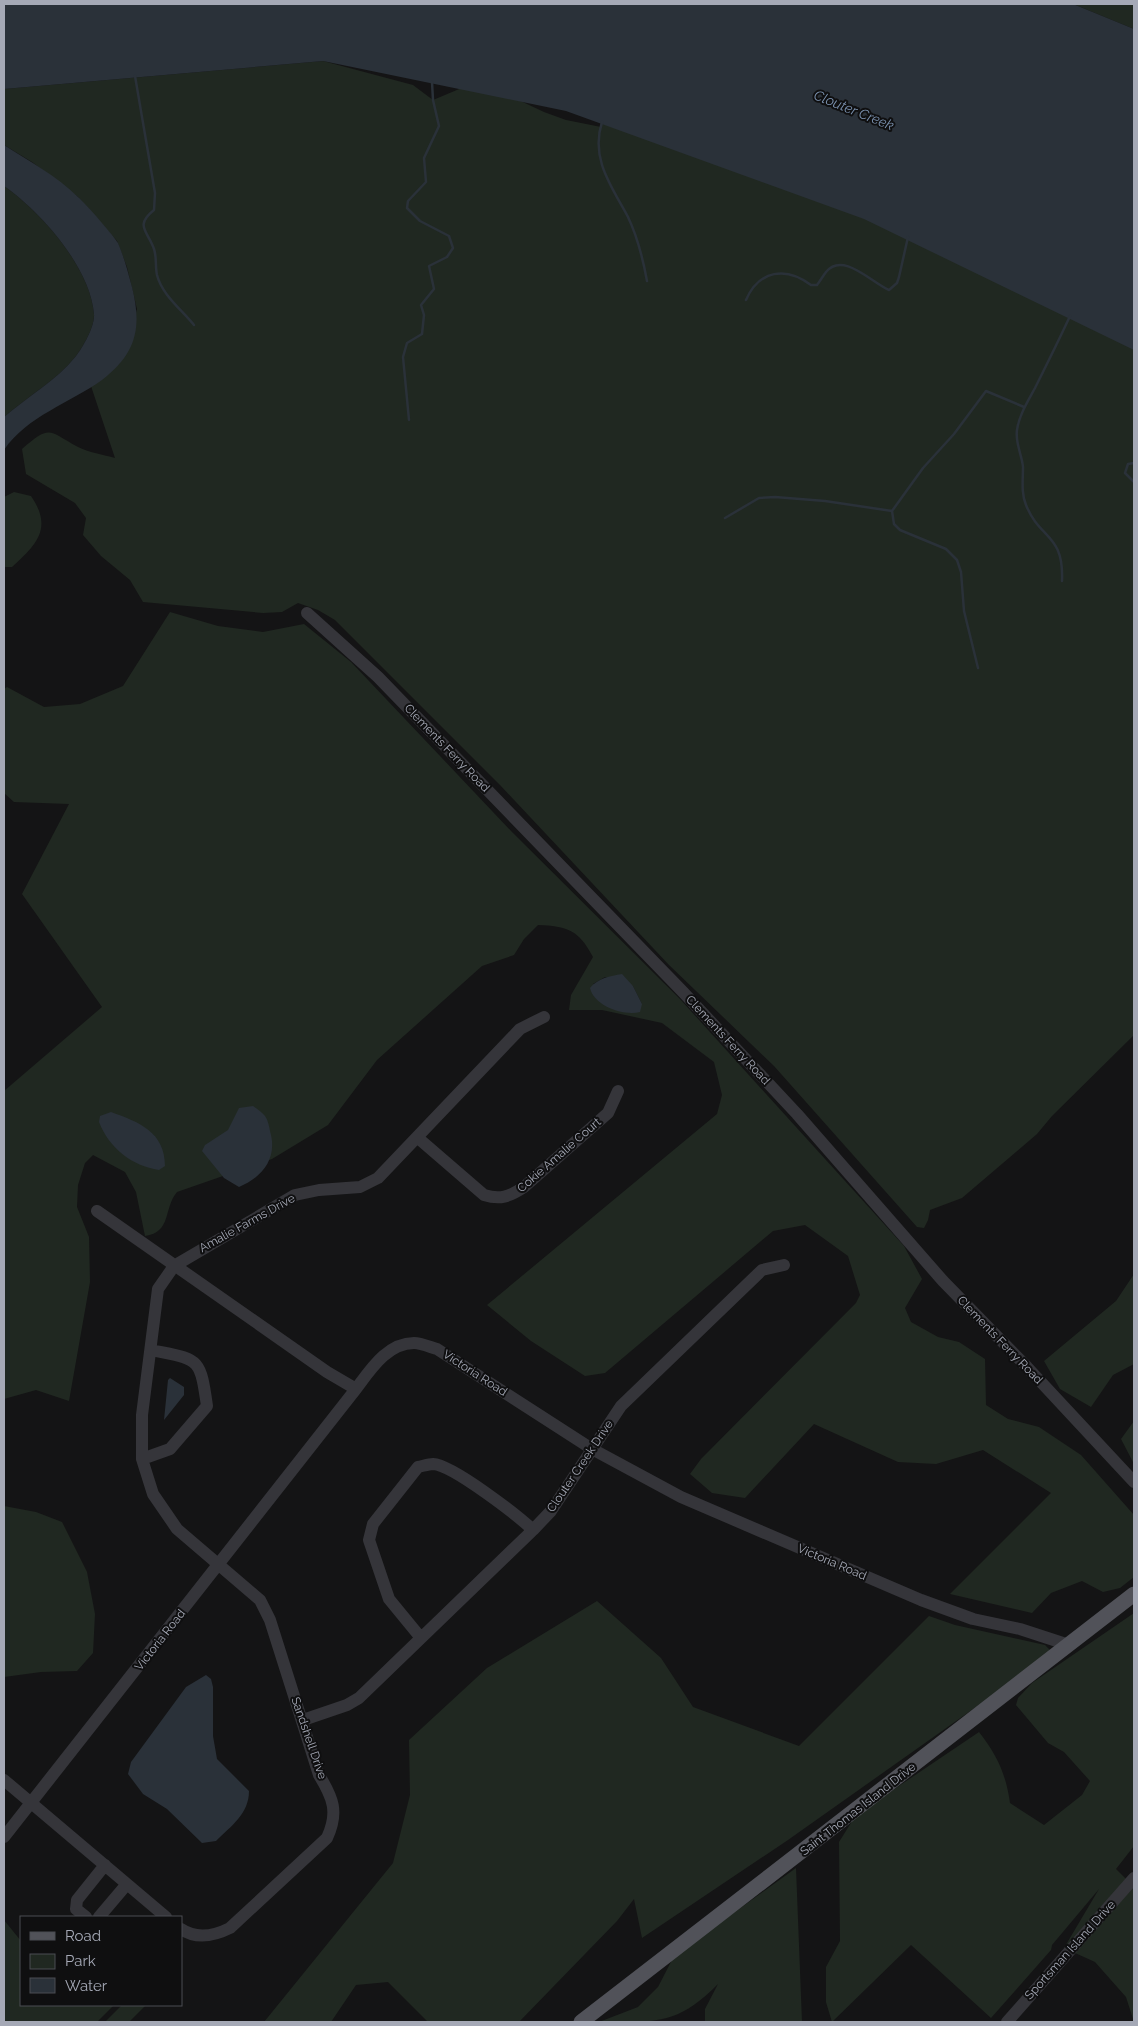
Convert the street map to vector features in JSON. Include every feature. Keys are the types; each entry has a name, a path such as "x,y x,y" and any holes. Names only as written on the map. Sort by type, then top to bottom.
{"main road":[{"name":"Saint Thomas Island Drive","path":"580,2022 1134,1594"}],"street":[{"name":"Clements Ferry Road","path":"307,612 378,677 683,992 797,1114 943,1281 1028,1367 1134,1482"},
{"name":"Amalie Farms Drive","path":"142,1459 142,1415 158,1290 174,1266 295,1195 319,1190 360,1187 378,1178 418,1138 480,1068 520,1029 544,1017"},
{"name":"Cokie Amalie Court","path":"418,1138 484,1195 496,1199 509,1197 524,1188 608,1113 618,1091"},
{"path":"97,1211 327,1372 356,1389"},
{"name":"Clouter Creek Drive","path":"303,1720 347,1705 359,1698 551,1511 621,1406 762,1270 784,1264"},
{"name":"Victoria Road","path":"4,1838 382,1356 396,1346 415,1343 437,1349 592,1449 680,1497 921,1600 973,1619 1020,1629 1070,1645"},
{"path":"142,1459 170,1449 207,1406 202,1371 189,1358 151,1350"},
{"name":"Sandshell Drive","path":"142,1459 153,1494 177,1529 260,1600 270,1620 319,1775 331,1794 334,1812 332,1826 327,1838 230,1928 213,1936 199,1936 182,1929"},
{"path":"421,1638 388,1599 369,1540 373,1524 418,1467 434,1464 448,1469 517,1514 533,1530"},
{"path":"4,1780 165,1916"},
{"path":"85,1916 76,1909 76,1900 105,1865"},
{"name":"Sportsman Island Drive","path":"1007,2022 1134,1878"},
{"path":"100,1916 127,1884"}],"green space":[{"path":"1073,4 1134,4 1134,29"},
{"path":"323,61 413,85 433,100 464,87 510,96 566,120 601,127 605,115 1134,303 1134,1035 1052,1116 1037,1134 962,1198 930,1210 924,1228 917,1227 774,1066 669,965 500,785 335,620 318,610 298,603 282,612 263,613 143,602 130,580 101,556 83,535 86,518 75,503 26,474 22,449 45,433 55,434 82,449 115,458 91,386 119,364 124,355 137,309 127,267 117,241 78,197 32,162 4,145 4,89"},
{"path":"4,186 33,210 74,260 91,296 94,319 85,342 68,365 51,381 4,417"},
{"path":"14,492 31,496 38,507 41,526 39,535 29,551 12,567 4,567 4,497"},
{"path":"170,612 218,626 263,632 304,624 351,662 512,832 680,999 904,1246 922,1279 905,1308 911,1322 938,1337 959,1342 985,1359 986,1405 1008,1419 1039,1427 1081,1455 1134,1515 1134,1577 1120,1588 1103,1592 1082,1581 1051,1593 1032,1613 950,1594 1051,1493 983,1450 936,1464 898,1462 814,1424 745,1498 712,1493 690,1474 701,1459 856,1303 860,1295 848,1256 805,1225 773,1231 605,1373 585,1376 531,1341 487,1305 717,1114 722,1095 714,1062 662,1023 602,1010 569,1010 571,995 593,957 577,935 564,928 538,925 524,939 514,955 482,966 377,1060 328,1125 272,1159 177,1192 163,1225 154,1234 145,1236 136,1192 125,1172 93,1155 85,1163 78,1185 77,1207 89,1237 90,1282 69,1401 36,1390 4,1399 4,1091 102,1007 22,894 69,804 14,802 4,793 4,689 7,687 44,707 80,704 123,686","holes":["605,977 633,986 642,1004 593,984"]},
{"path":"1134,1274 1134,1364 1113,1375 1091,1407 1060,1389 1044,1361 1116,1301"},
{"path":"1134,1421 1134,1464 1121,1439"},
{"path":"4,1506 36,1512 62,1522 87,1572 95,1614 93,1653 77,1671 41,1672 4,1677"},
{"path":"597,1601 661,1658 693,1707 799,1746 929,1616 955,1625 1045,1645 1051,1651 1038,1663 788,1840 642,1938 634,1899 617,1921 519,2022 428,2022 388,1982 356,1985 331,2022 264,2022 393,1863 410,1795 409,1740 487,1668"},
{"path":"1134,1613 1134,1846 1116,1869 1134,1887 1134,2022 1126,1997 1095,1962 1064,1948 1099,1889 1052,1945 1051,1950 991,2018 911,1945 832,2022 826,2002 826,1967 840,1941 839,1842 856,1815 979,1732 1000,1765 1010,1803 1044,1825 1082,1795 1090,1781 1064,1752 1048,1743 1016,1705 1018,1698 1032,1683"},
{"path":"796,1868 802,2022 705,2022 705,2009 718,1984 690,2008 664,2019 635,2022 599,2022 638,2007 658,1987 674,1956"},
{"path":"4,1920 20,1940 20,2006 113,2006 97,2022 4,2022"},
{"path":"121,2006 145,2006 129,2022 105,2022"}],"water":[{"name":"Clouter Creek","path":"4,4 1073,4 1134,29 1134,350 864,219 566,111 323,61 4,89"},
{"path":"4,145 70,189 106,227 118,243 135,301 136,327 130,349 114,370 90,388 37,419 14,438 4,450 4,417 51,381 76,356 91,330 94,314 91,296 74,260 33,210 4,186"},
{"path":"622,974 633,986 642,1004 640,1012 618,1011 603,1005 597,1000 590,988 600,980"},
{"path":"253,1106 267,1119 272,1150 270,1158 261,1172 248,1183 239,1187 224,1178 202,1151 205,1145 228,1130 239,1108"},
{"path":"111,1112 140,1125 155,1137 164,1154 165,1166 159,1170 149,1168 131,1160 115,1148 99,1122 100,1116"},
{"path":"170,1378 184,1387 184,1395 164,1420 168,1380"},
{"path":"206,1675 211,1679 213,1687 213,1736 217,1759 249,1791 243,1813 233,1825 216,1841 202,1843 167,1809 143,1794 128,1774 131,1762 186,1687"}],"waterway":[{"path":"135,76 155,193 154,210 145,220 144,229 154,249 156,272 163,289 194,325"},
{"path":"409,420 403,357 407,343 422,334 424,315 421,305 434,289 429,266 447,257 453,248 449,236 420,221 407,208 408,201 426,182 424,158 439,126 433,100 432,82"},
{"path":"602,122 599,148 604,172 635,233 647,281"},
{"path":"746,300 758,282 774,274 792,275 811,285 817,285 833,266 841,265 858,271 889,290 897,283 908,237"},
{"path":"1062,581 1062,565 1055,545 1038,525 1024,500 1023,467 1017,435 1018,424 1022,414 1070,316"},
{"path":"978,668 964,611 961,572 957,560 946,549 900,530 894,524 892,511 923,468 954,434 986,391 1024,407"},
{"path":"1134,463 1128,464 1125,473 1134,482"},
{"path":"725,518 759,498 775,497 825,501 892,511"}]}
